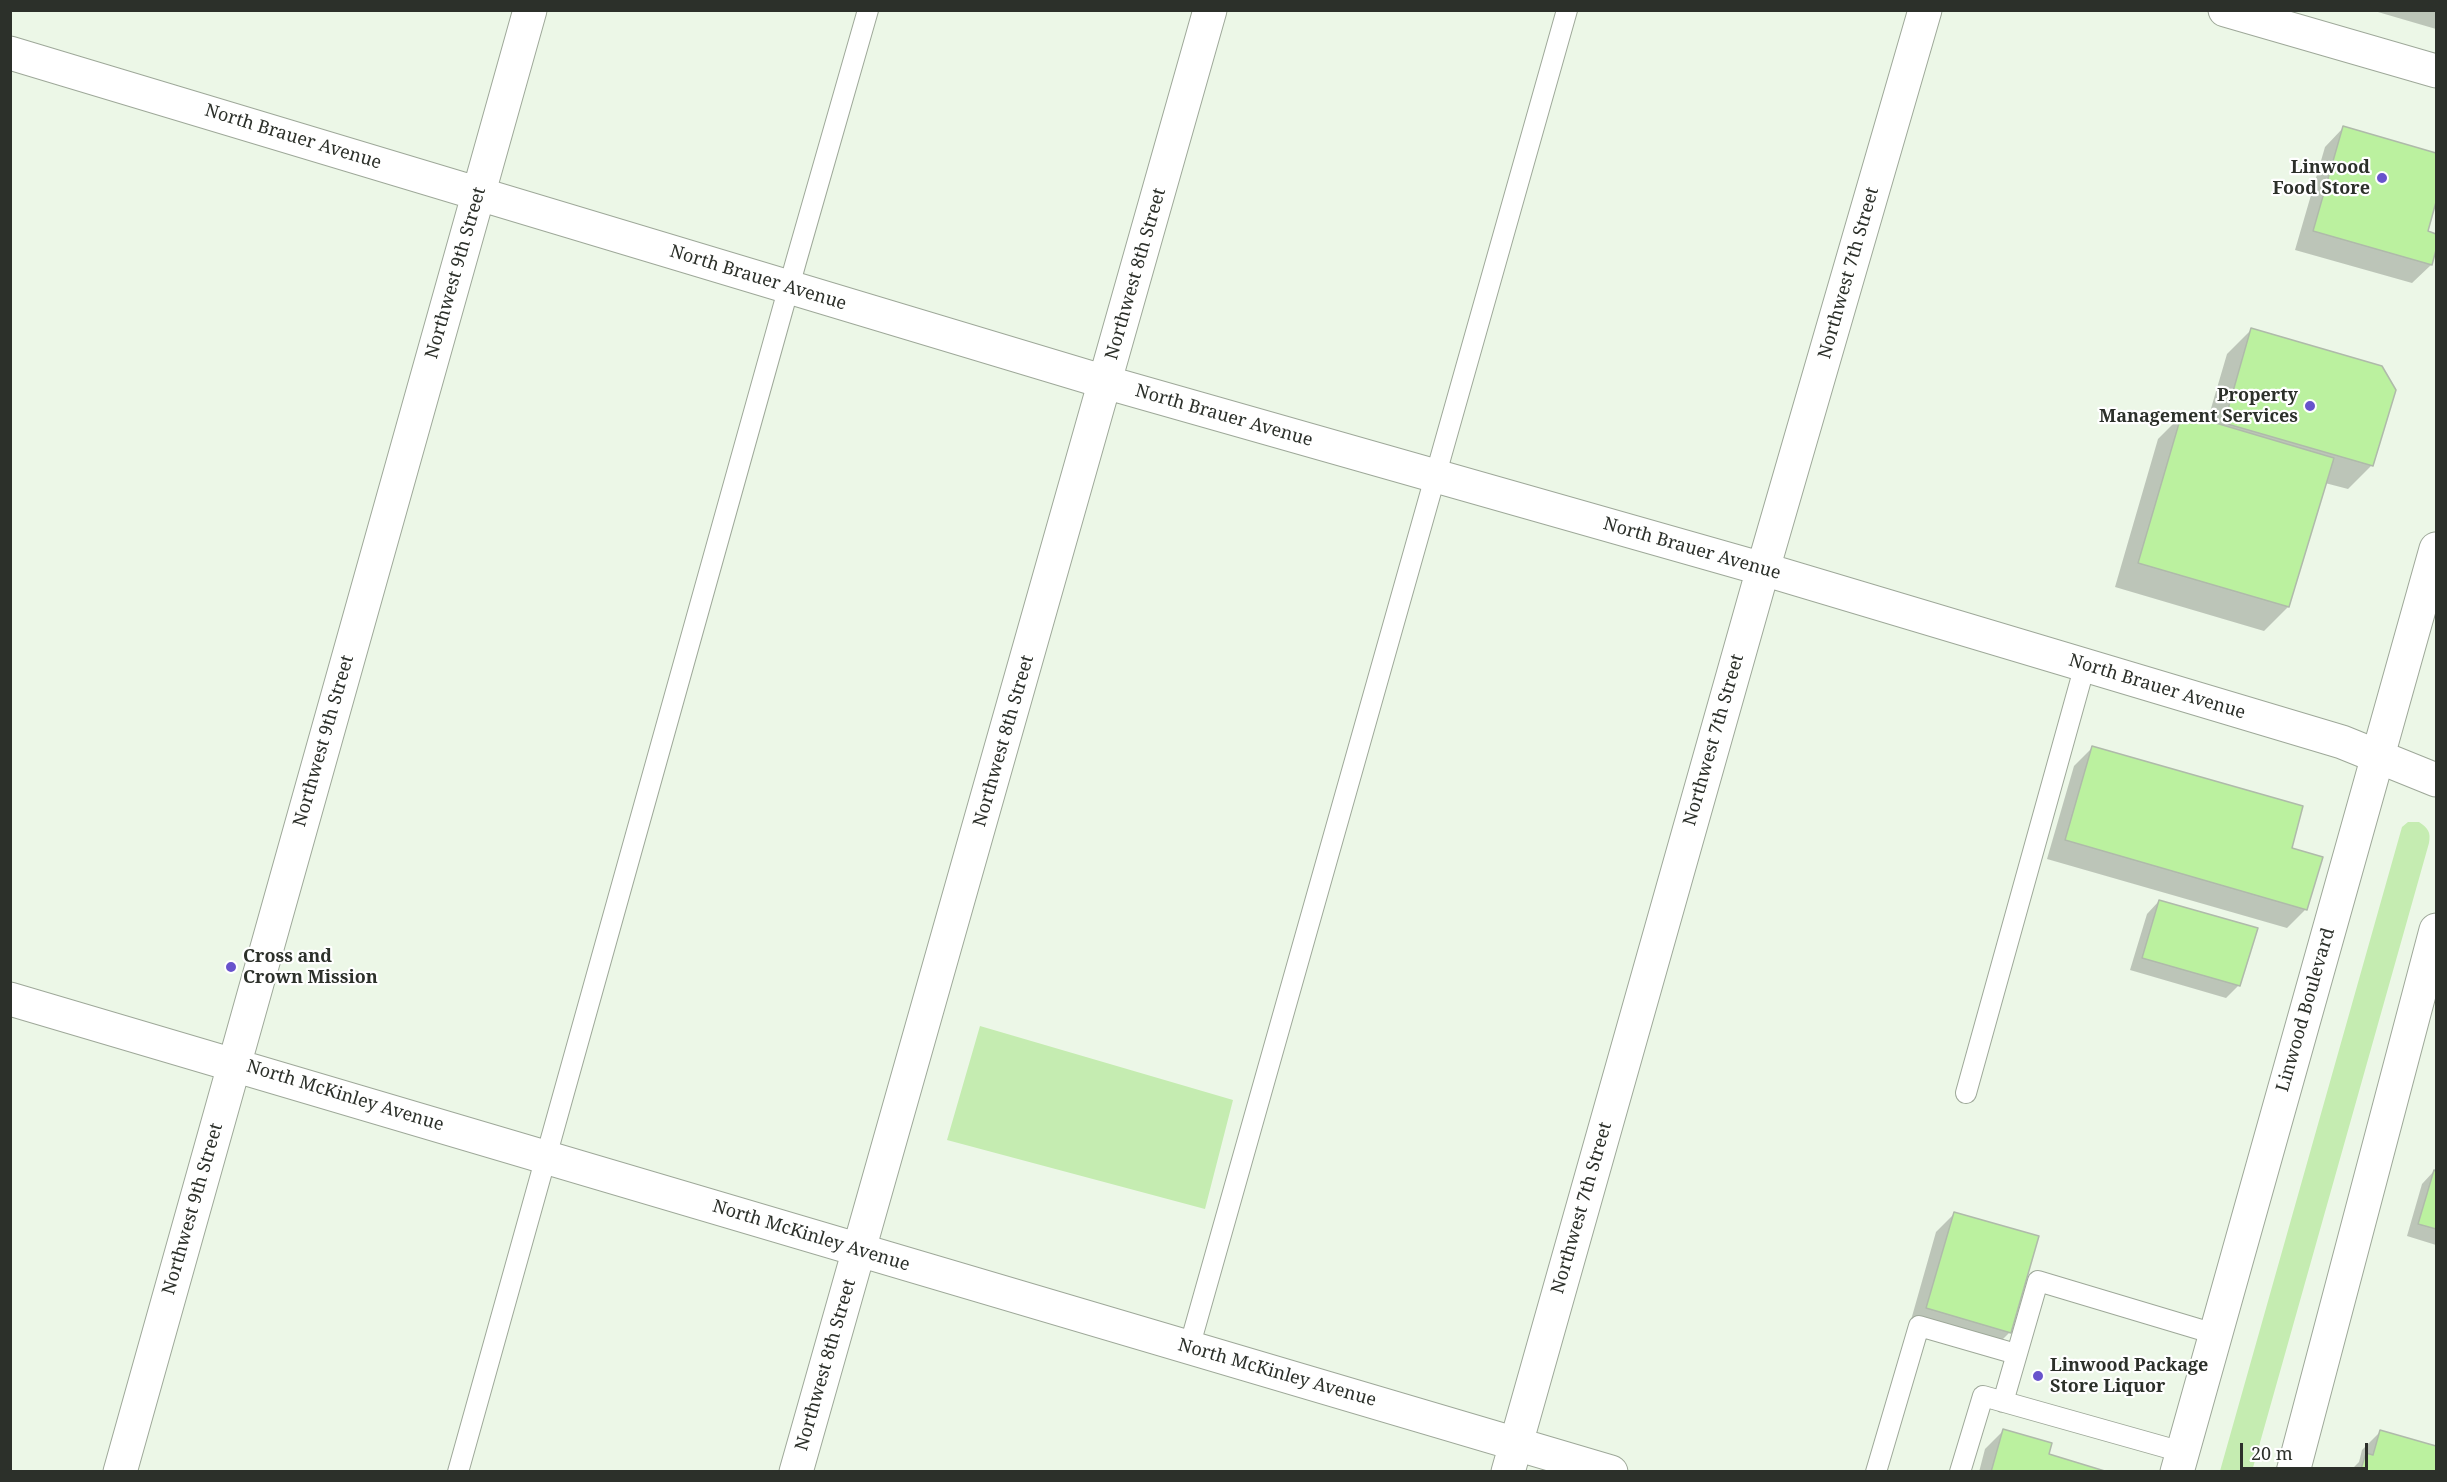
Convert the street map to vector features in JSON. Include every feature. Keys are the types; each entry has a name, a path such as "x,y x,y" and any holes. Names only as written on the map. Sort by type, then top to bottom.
{"street":[{"name":"Northwest 9th Street","path":"120,1472 530,10"},
{"name":"Northwest 8th Street","path":"796,1472 1210,10"},
{"name":"Northwest 7th Street","path":"1512,1458 1763,568 1925,10"},
{"path":"2225,10 2259,15 2436,71"},
{"name":"North Brauer Avenue","path":"10,53 1105,382 1763,568 2342,742 2436,780"},
{"name":"Linwood Boulevard","path":"2179,1462 2436,549"},
{"path":"2293,1472 2436,930"},
{"name":"North McKinley Avenue","path":"10,999 234,1063 1189,1348 1512,1458 1611,1472"}],"lane":[{"path":"458,1472 548,1157 788,287 868,10"},
{"path":"1189,1348 1567,10"},
{"path":"1966,1093 2085,665"},
{"path":"2003,1402 2038,1281 2215,1334"},
{"path":"1876,1472 1919,1326 2016,1354"},
{"path":"1960,1472 1983,1396 2179,1462"}],"green space":[{"path":"2408,822 2419,822 2425,826 2430,836 2429,843 2252,1471 2220,1471 2402,827"},
{"path":"980,1026 1233,1100 1205,1209 947,1140"}],"building":[{"name":"Linwood Food Store","path":"2343,126 2436,153 2436,202 2428,231 2436,234 2436,250 2432,265 2313,231"},
{"name":"Property Management Services","path":"2251,328 2382,366 2396,390 2373,466 2224,423"},
{"path":"2182,413 2334,458 2289,607 2138,563"},
{"path":"2092,746 2303,806 2292,848 2323,857 2307,910 2065,840"},
{"path":"2159,900 2258,928 2240,986 2142,958"},
{"path":"2434,1170 2436,1171 2436,1229 2418,1224"},
{"path":"1954,1212 2039,1236 2011,1333 1926,1308"},
{"path":"2003,1429 2052,1443 2049,1454 2108,1472 1991,1472"},
{"path":"2380,1430 2436,1446 2436,1472 2360,1472 2366,1453 2373,1455"}],"place":[{"name":"Linwood Food Store","path":"2382,178"},
{"name":"Property Management Services","path":"2310,406"},
{"name":"Cross and Crown Mission","path":"231,967"},
{"name":"Linwood Package Store Liquor","path":"2038,1376"}]}
